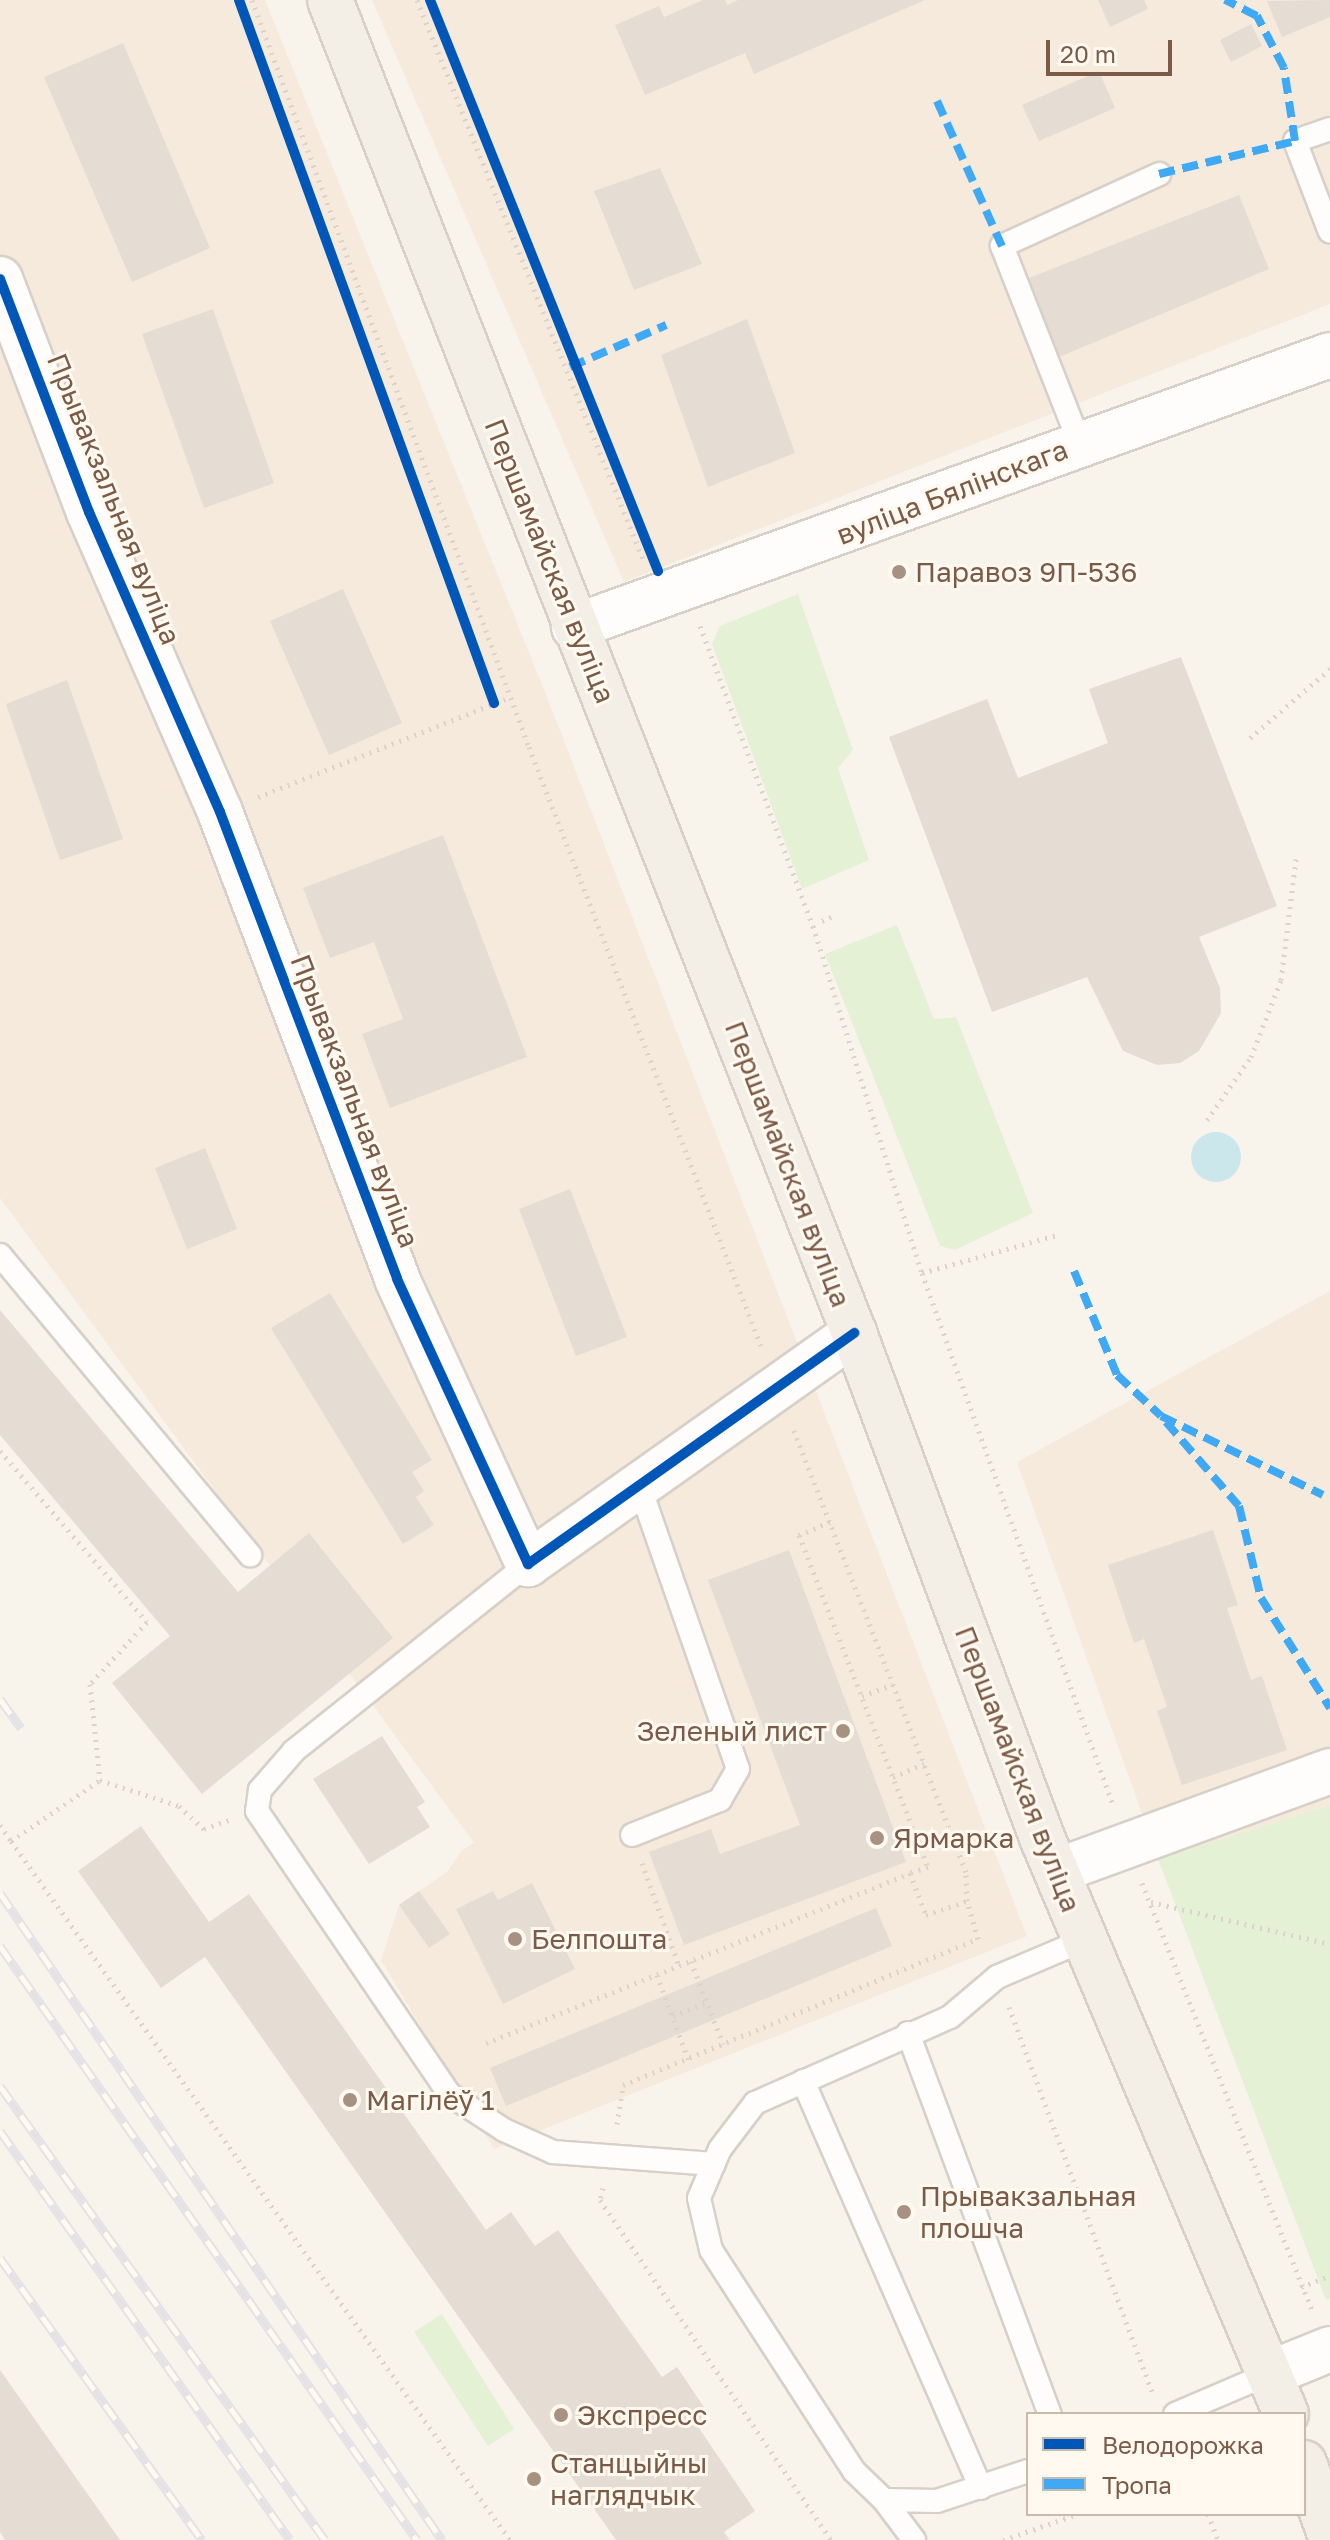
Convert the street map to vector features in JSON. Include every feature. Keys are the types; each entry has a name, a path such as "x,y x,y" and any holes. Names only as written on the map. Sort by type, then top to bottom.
{"main road":[{"name":"Першамайская вуліца","path":"330,0 854,1333 1084,1940 1285,2412"},
{"path":"1306,2468 1330,2534"}],"street":[{"name":"Прывакзальная вуліца","path":"0,279 89,512 220,812 397,1279 528,1564"},
{"name":"вуліца Бялінскага","path":"574,627 1330,355"},
{"path":"528,1564 854,1333"},
{"path":"1057,1871 1121,1828 1330,1771"},
{"path":"1271,2373 1330,2349"}],"lane":[{"path":"1330,129 1295,141 1330,232"},
{"path":"1080,444 1002,246 1159,174"},
{"path":"0,1255 250,1555"},
{"path":"632,1835 720,1800 738,1769 639,1484"},
{"path":"528,1564 294,1751 260,1790 257,1811 449,2094 504,2130 553,2152 714,2164"},
{"path":"914,2540 884,2500 854,2471 711,2250 699,2198 714,2164 755,2103 958,2012 997,1977 1084,1940"},
{"path":"908,2033 1049,2412"},
{"path":"803,2081 981,2488"},
{"path":"1180,2412 1271,2373"},
{"path":"884,2500 937,2501 1026,2472"}],"path":[{"path":"239,0 326,239"},
{"path":"252,0 510,697 966,1872 967,1901 978,1939 997,1977 1156,2400"},
{"path":"417,0 654,573"},
{"path":"430,0 654,573"},
{"path":"698,621 813,926 922,1273 1121,1828 1301,2287 1330,2349"},
{"path":"1250,738 1330,669"},
{"path":"489,688 494,703"},
{"path":"220,812 510,697"},
{"path":"1207,1120 1251,1057 1281,980 1296,859"},
{"path":"822,921 835,915"},
{"path":"922,1273 1060,1234"},
{"path":"0,1451 147,1622 90,1684 100,1780"},
{"path":"486,2043 928,1867 799,1535 830,1522"},
{"path":"862,1696 893,1685"},
{"path":"893,1777 924,1764"},
{"path":"100,1780 179,1806 204,1829 257,1811"},
{"path":"11,1841 100,1780"},
{"path":"0,1825 510,2540"},
{"path":"632,1835 679,1966"},
{"path":"910,1873 926,1915 967,1901"},
{"path":"1150,1902 1330,1944"},
{"path":"831,2540 600,2200 612,2157 623,2085 978,1939"},
{"path":"691,1961 723,2044"},
{"path":"657,1975 688,2059"},
{"path":"673,2016 707,2002"},
{"path":"1301,2287 1330,2276"},
{"path":"1003,2540 1072,2516"},
{"path":"1209,2516 1218,2540"}],"shaded area":[{"path":"0,0 265,0 549,702 1027,1936 494,2149 381,1960 399,1905 447,1872 461,1851 474,1843 0,1198"},
{"path":"372,0 1330,0 1330,304 624,582"},
{"path":"1330,1291 1330,1805 1158,1859 1017,1462"}],"green space":[{"path":"798,594 853,750 838,768 869,860 802,889 712,644 720,626"},
{"path":"897,925 934,1019 956,1017 1033,1213 955,1250 940,1246 825,954"},
{"path":"1330,1805 1330,2299 1326,2300 1158,1859"},
{"path":"442,2314 514,2429 488,2446 414,2332"}],"water":[{"path":"1216,1132 1234,1139 1241,1157 1234,1175 1216,1182 1198,1175 1191,1157 1198,1139"}],"building":[{"path":"703,0 725,0 727,5 738,0 925,0 754,74 745,53 645,95 615,25 659,6 664,17"},
{"path":"1098,0 1144,0 1148,9 1110,27"},
{"path":"1330,0 1330,17 1282,37 1267,1"},
{"path":"1251,24 1262,46 1231,62 1220,40"},
{"path":"123,43 210,248 132,282 44,77"},
{"path":"1099,71 1115,108 1039,141 1022,105"},
{"path":"660,168 702,264 634,290 594,191"},
{"path":"1239,195 1269,269 1059,357 1029,278"},
{"path":"213,309 274,483 204,508 142,334"},
{"path":"747,319 795,453 708,487 661,355"},
{"path":"343,589 402,723 329,755 270,621"},
{"path":"1181,657 1277,906 1199,937 1220,988 1221,1013 1199,1051 1180,1063 1157,1065 1123,1051 1087,977 992,1012 889,737 987,699 1018,778 1108,743 1089,689"},
{"path":"67,680 123,839 60,860 6,704"},
{"path":"443,835 527,1057 390,1108 362,1034 403,1019 374,942 330,958 303,888"},
{"path":"205,1148 237,1229 187,1249 155,1168"},
{"path":"570,1189 627,1337 576,1356 519,1209"},
{"path":"330,1293 432,1460 412,1472 424,1491 416,1497 434,1525 403,1544 271,1328"},
{"path":"0,1310 238,1592 309,1533 393,1638 202,1794 112,1683 170,1636 0,1435"},
{"path":"1213,1530 1238,1605 1227,1608 1251,1680 1262,1676 1287,1750 1182,1785 1157,1711 1167,1707 1144,1639 1134,1643 1108,1565"},
{"path":"789,1550 906,1862 684,1945 649,1852 711,1829 720,1854 800,1825 708,1580"},
{"path":"382,1736 425,1802 417,1807 430,1827 369,1864 313,1779"},
{"name":"Магілёў 1","path":"141,1826 209,1922 249,1894 486,2230 511,2212 535,2246 558,2230 662,2377 677,2367 710,2416 697,2425 755,2511 724,2532 730,2540 616,2540 205,1957 161,1988 78,1871"},
{"name":"Белпошта","path":"532,1883 575,1969 503,2004 456,1909 493,1891 498,1900"},
{"path":"419,1891 450,1934 429,1948 399,1905"},
{"path":"876,1908 892,1946 506,2106 490,2068"},
{"path":"0,2370 120,2540 5,2540 0,2532"}],"railway":[{"path":"0,1699 21,1728"},
{"path":"0,1893 442,2540"},
{"path":"0,1946 417,2540"},
{"path":"0,2086 325,2540"},
{"path":"0,2131 290,2540"},
{"path":"0,2258 202,2540"}],"marked path":[{"path":"1159,174 1295,141 1284,68 1257,16 1225,0"},
{"path":"937,101 1002,246"},
{"path":"570,367 666,325"},
{"path":"1074,1271 1117,1375 1161,1416 1323,1495"},
{"path":"1166,1422 1239,1506 1261,1598 1330,1708"}],"cycle path":[{"path":"239,0 494,703"},
{"path":"430,0 658,571"},
{"path":"0,279 89,512 220,812 397,1279 528,1564 854,1333"}],"place":[{"name":"Паравоз 9П-536","path":"899,572"},
{"name":"Зеленый лист","path":"843,1731"},
{"name":"Ярмарка","path":"877,1838"},
{"name":"Белпошта","path":"515,1939"},
{"name":"Магілёў 1","path":"350,2100"},
{"name":"Прывакзальная плошча","path":"904,2212"},
{"name":"Экспресс","path":"561,2415"},
{"name":"Станцыйны наглядчык","path":"534,2479"}]}
